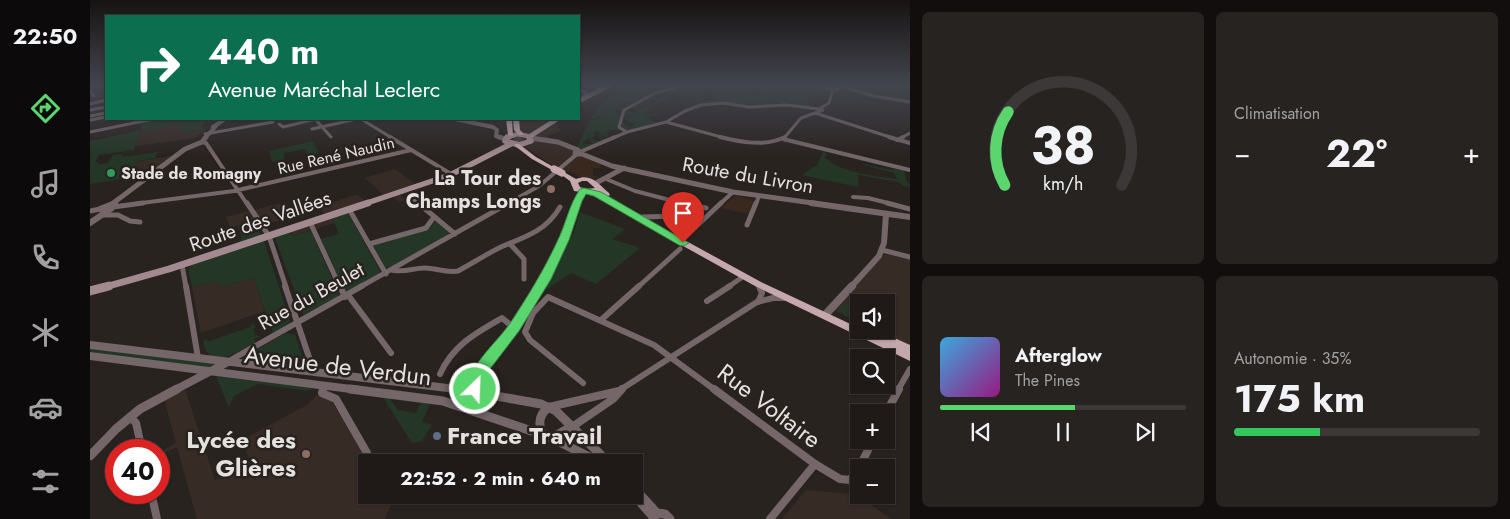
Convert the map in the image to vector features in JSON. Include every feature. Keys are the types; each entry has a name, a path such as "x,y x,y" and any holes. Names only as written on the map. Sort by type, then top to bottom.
{"main road":[{"path":"513,120 518,139"},
{"path":"513,120 518,139 556,168 744,274"},
{"path":"518,139 552,120"},
{"path":"518,139 555,120"},
{"name":"Route des Vallées","path":"90,290 182,265 349,210 450,174 518,139"},
{"path":"586,186 683,239 762,286 850,322"},
{"path":"762,286 781,289 910,357"},
{"path":"887,339 910,350"}],"street":[{"path":"625,109 620,128 626,132"},
{"path":"392,270 539,186 579,152 626,132 666,122 689,109"},
{"path":"783,139 798,120 824,109"},
{"path":"815,112 910,143"},
{"path":"90,116 105,113"},
{"path":"90,120 105,117"},
{"path":"90,134 149,120"},
{"path":"90,223 102,211 112,206 199,142 224,120"},
{"path":"279,124 283,127 311,120"},
{"path":"316,120 332,138"},
{"path":"312,129 354,120"},
{"path":"361,120 450,174"},
{"path":"460,120 492,126 496,129 497,136 518,139"},
{"path":"207,133 273,122"},
{"path":"666,122 742,142 771,142 783,139 910,170"},
{"path":"90,134 121,128"},
{"path":"897,140 910,133"},
{"name":"Route du Livron","path":"518,139 541,140 561,144 604,163 733,192 910,217"},
{"path":"199,142 237,190 269,236 314,372"},
{"name":"Rue René Naudin","path":"112,206 237,190 411,150"},
{"path":"461,390 476,377 514,328 538,290 558,254 570,225 577,201 586,186 606,179 624,168"},
{"path":"606,179 638,192 706,208"},
{"path":"683,239 733,192"},
{"path":"747,225 759,196"},
{"path":"853,197 868,198 910,208"},
{"path":"412,198 455,234"},
{"path":"642,217 680,215 686,210 685,204"},
{"name":"Rue du Beulet","path":"90,456 130,416 155,399 229,361 392,270 405,272 426,268 454,272 463,269 504,246 511,245 551,221 560,207"},
{"path":"90,210 102,211 130,221 140,222"},
{"path":"349,210 386,274"},
{"path":"827,313 873,263 882,250 886,214"},
{"path":"369,244 426,228 434,217"},
{"path":"310,222 346,296 391,353"},
{"path":"511,245 524,259 524,279"},
{"path":"601,320 680,249"},
{"path":"882,250 909,255"},
{"path":"182,265 198,358"},
{"path":"707,301 744,274"},
{"path":"757,302 762,286"},
{"name":"Rue Voltaire","path":"583,384 530,340 524,332 540,304 548,297 647,341 815,464 837,478 850,479"},
{"path":"552,438 572,427 613,399 619,392 757,302 775,298 792,300"},
{"path":"440,374 450,352 459,344 502,318 514,328"},
{"name":"Avenue de Verdun","path":"90,345 461,390 538,403 549,407 600,454"},
{"name":"Avenue de Verdun","path":"90,356 443,401 542,434 585,454"},
{"path":"891,404 910,369"},
{"path":"476,377 474,387 476,393 479,394"},
{"path":"324,385 322,393 336,399 367,453"},
{"path":"542,434 540,417 543,411 549,407 619,392"},
{"path":"130,416 136,423 140,439"},
{"path":"770,519 815,464"},
{"path":"643,498 657,513 665,514 670,519"},
{"path":"154,504 157,519"},
{"path":"642,504 654,519"}],"shaded area":[{"path":"513,120 550,120 548,121 555,122 561,131 546,136 567,146 583,157 570,169 571,171 564,173 526,148 514,133"},
{"path":"181,123 180,132 206,129 195,138 135,146 139,133"},
{"path":"172,156 146,176 129,178 138,161"},
{"path":"583,157 601,164 600,168 593,168 593,175 601,179 580,177 571,171 570,169"},
{"path":"395,169 417,186 398,194 406,200 399,202 392,195 386,197 365,178"},
{"path":"357,194 367,203 332,218 334,223 292,236 289,229 325,214 319,207 321,204 328,204"},
{"path":"735,196 754,200 749,214 721,208"},
{"path":"286,202 292,217 267,224 253,221 230,228 226,217"},
{"path":"885,254 910,259 910,346 895,339 895,294 850,294 850,318 834,310"},
{"path":"254,278 265,311 201,333 192,287 217,281 219,287"},
{"name":"Lycée des Glières","path":"185,389 215,480 250,461 242,440 307,405 316,395 330,398 338,412 340,411 365,454 358,454 358,504 391,504 385,519 197,519 177,447 170,450 170,446 176,443 164,399"},
{"path":"806,490 850,494 850,504 869,504 891,519 782,519"}],"green space":[{"path":"597,109 615,109 617,114 612,113 621,115 618,126 620,130 607,130 608,137 598,135 601,134 598,131 593,132 595,136 582,142 584,144 593,144 590,140 591,138 598,142 602,140 598,137 607,139 582,149 577,147 589,121 601,118 590,120"},
{"path":"634,109 648,109 652,112 647,111 645,113 652,115 653,113 661,114 647,118 657,123 626,131 621,127 622,122 631,127 635,125 632,122 625,122 628,121 624,119 629,116 637,116 629,115 623,118 625,110 635,113 638,110"},
{"path":"154,120 207,120 201,127 205,129 180,132 181,123 139,133 134,150 99,155 95,162 98,162 98,164 108,163 113,155 123,154 122,157 158,152 155,158 138,161 129,178 90,184 90,141 142,130 140,123"},
{"path":"313,141 319,153 308,156 305,149 284,153 284,160 272,162 269,151"},
{"path":"823,152 827,153 825,157 839,166 869,175 897,179 894,173 863,164 892,170 892,168 830,153 904,169 906,181 910,184 910,187 903,186 899,182 858,175 858,187 802,175 817,165"},
{"path":"580,212 625,229 612,239 640,248 596,284 571,273 547,289 545,288 574,232"},
{"path":"348,213 380,271 379,274 348,292 345,291 321,239 339,234 332,218"},
{"path":"253,221 261,235 240,243 239,240 242,239 238,226"},
{"path":"436,221 449,232 448,235 391,267 385,267 373,245 430,228"},
{"path":"311,231 339,294 336,298 305,315 303,314 275,238 290,232 292,236"},
{"path":"264,241 290,321 288,325 273,333 254,278 219,287 217,281 192,287 188,268"},
{"path":"850,300 850,318 839,311 839,308"},
{"path":"253,323 256,328 253,328 255,335 260,336 261,340 259,337 255,338 255,343 224,357 217,358 211,356 206,350 203,341 208,339 207,342 250,327"},
{"path":"286,333 295,335 305,365 253,361 258,349"},
{"path":"90,347 220,363 208,368 90,354"},
{"path":"216,376 313,388 307,391 258,384 234,396 229,408"},
{"path":"382,396 389,398 398,410 416,413 421,402 430,404 422,422 432,425 422,441 412,443"}],"waterway":[{"path":"599,114 600,109"}],"tunnel":[{"path":"513,133 517,138"},
{"path":"516,137 523,146"}],"place":[{"name":"Stade de Romagny","path":"111,173"},
{"name":"La Tour des Champs Longs","path":"551,189"},
{"name":"France Travail","path":"437,436"},
{"name":"Lycée des Glières","path":"306,454"}],"route":[{"path":"475,389 476,377 514,328 545,279 564,240 577,201 584,191 597,194 628,210 683,243"}]}
